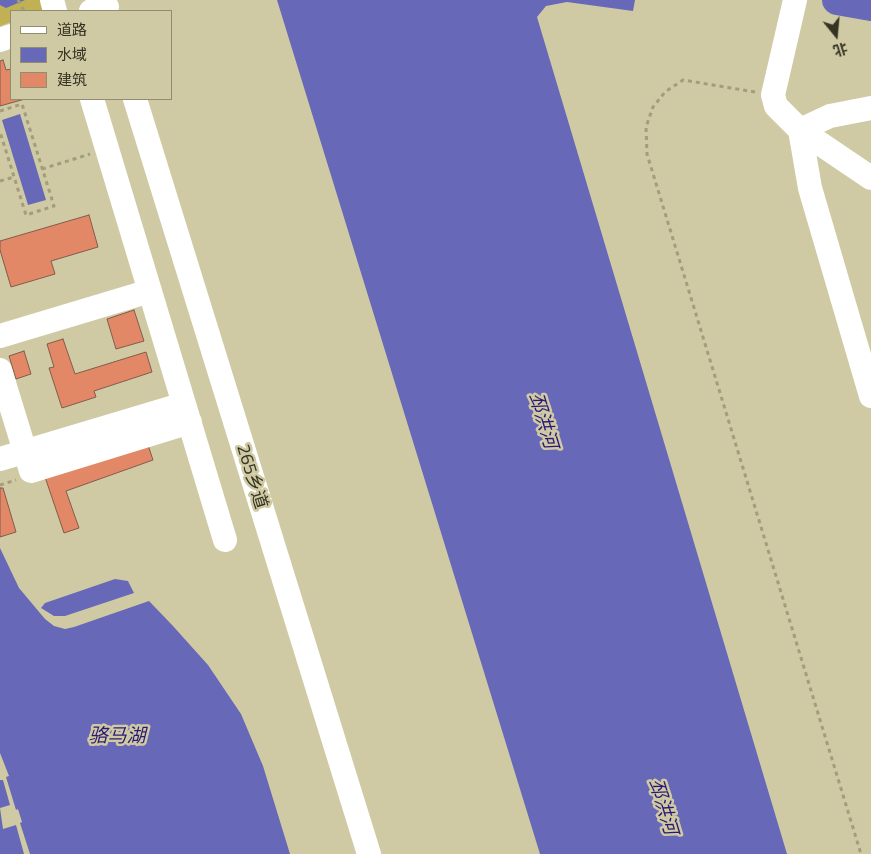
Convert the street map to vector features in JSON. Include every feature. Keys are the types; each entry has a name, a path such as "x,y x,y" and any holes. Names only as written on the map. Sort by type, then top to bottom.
{"street":[{"path":"795,0 773,95 776,106 781,114 800,130 871,178"},
{"path":"92,100 225,540"},
{"name":"265乡道","path":"135,100 369,854"},
{"path":"800,130 830,116 871,108"},
{"path":"800,130 810,188 871,396"},
{"path":"0,336 150,291"},
{"path":"0,370 31,471 187,413"},
{"path":"0,459 139,416 187,413"}],"path":[{"path":"773,95 683,80 665,92 653,107 646,127 647,154 861,854"},
{"path":"0,111 22,104 54,206 26,215 0,132"},
{"path":"42,169 107,148"},
{"path":"0,182 14,177"}],"shaded area":[{"path":"0,0 46,0 46,10 10,10 10,22 0,26"}],"water":[{"path":"0,0 25,0 6,8 0,5"},
{"name":"邳洪河","path":"277,0 635,0 633,11 567,2 546,6 537,17 787,854 540,854"},
{"path":"20,114 46,200 28,205 2,120"},
{"name":"骆马湖","path":"0,548 19,588 45,619 54,626 65,629 74,627 149,601 173,626 208,665 241,714 263,766 290,854 0,854"},
{"path":"115,579 128,581 134,593 65,616 54,616 41,608 45,603"}],"pier":[{"path":"0,753 9,776 6,777 16,810 18,809 22,822 20,823 30,854 24,854 16,825 3,829 0,808 10,805 3,780 0,780"}],"building":[{"path":"3,60 6,70 10,69 10,100 21,100 0,106 0,61"},
{"path":"89,215 98,247 51,261 55,274 11,287 0,250 0,241"},
{"path":"134,310 144,341 116,349 107,319"},
{"path":"63,339 75,374 146,352 152,372 94,391 96,397 62,408 49,368 54,367 47,344"},
{"path":"24,351 31,374 16,379 9,356"},
{"path":"147,442 153,460 66,491 79,528 64,533 45,477"},
{"path":"0,488 3,488 16,532 0,537"}],"waterway":[{"path":"837,0 871,6"}]}
